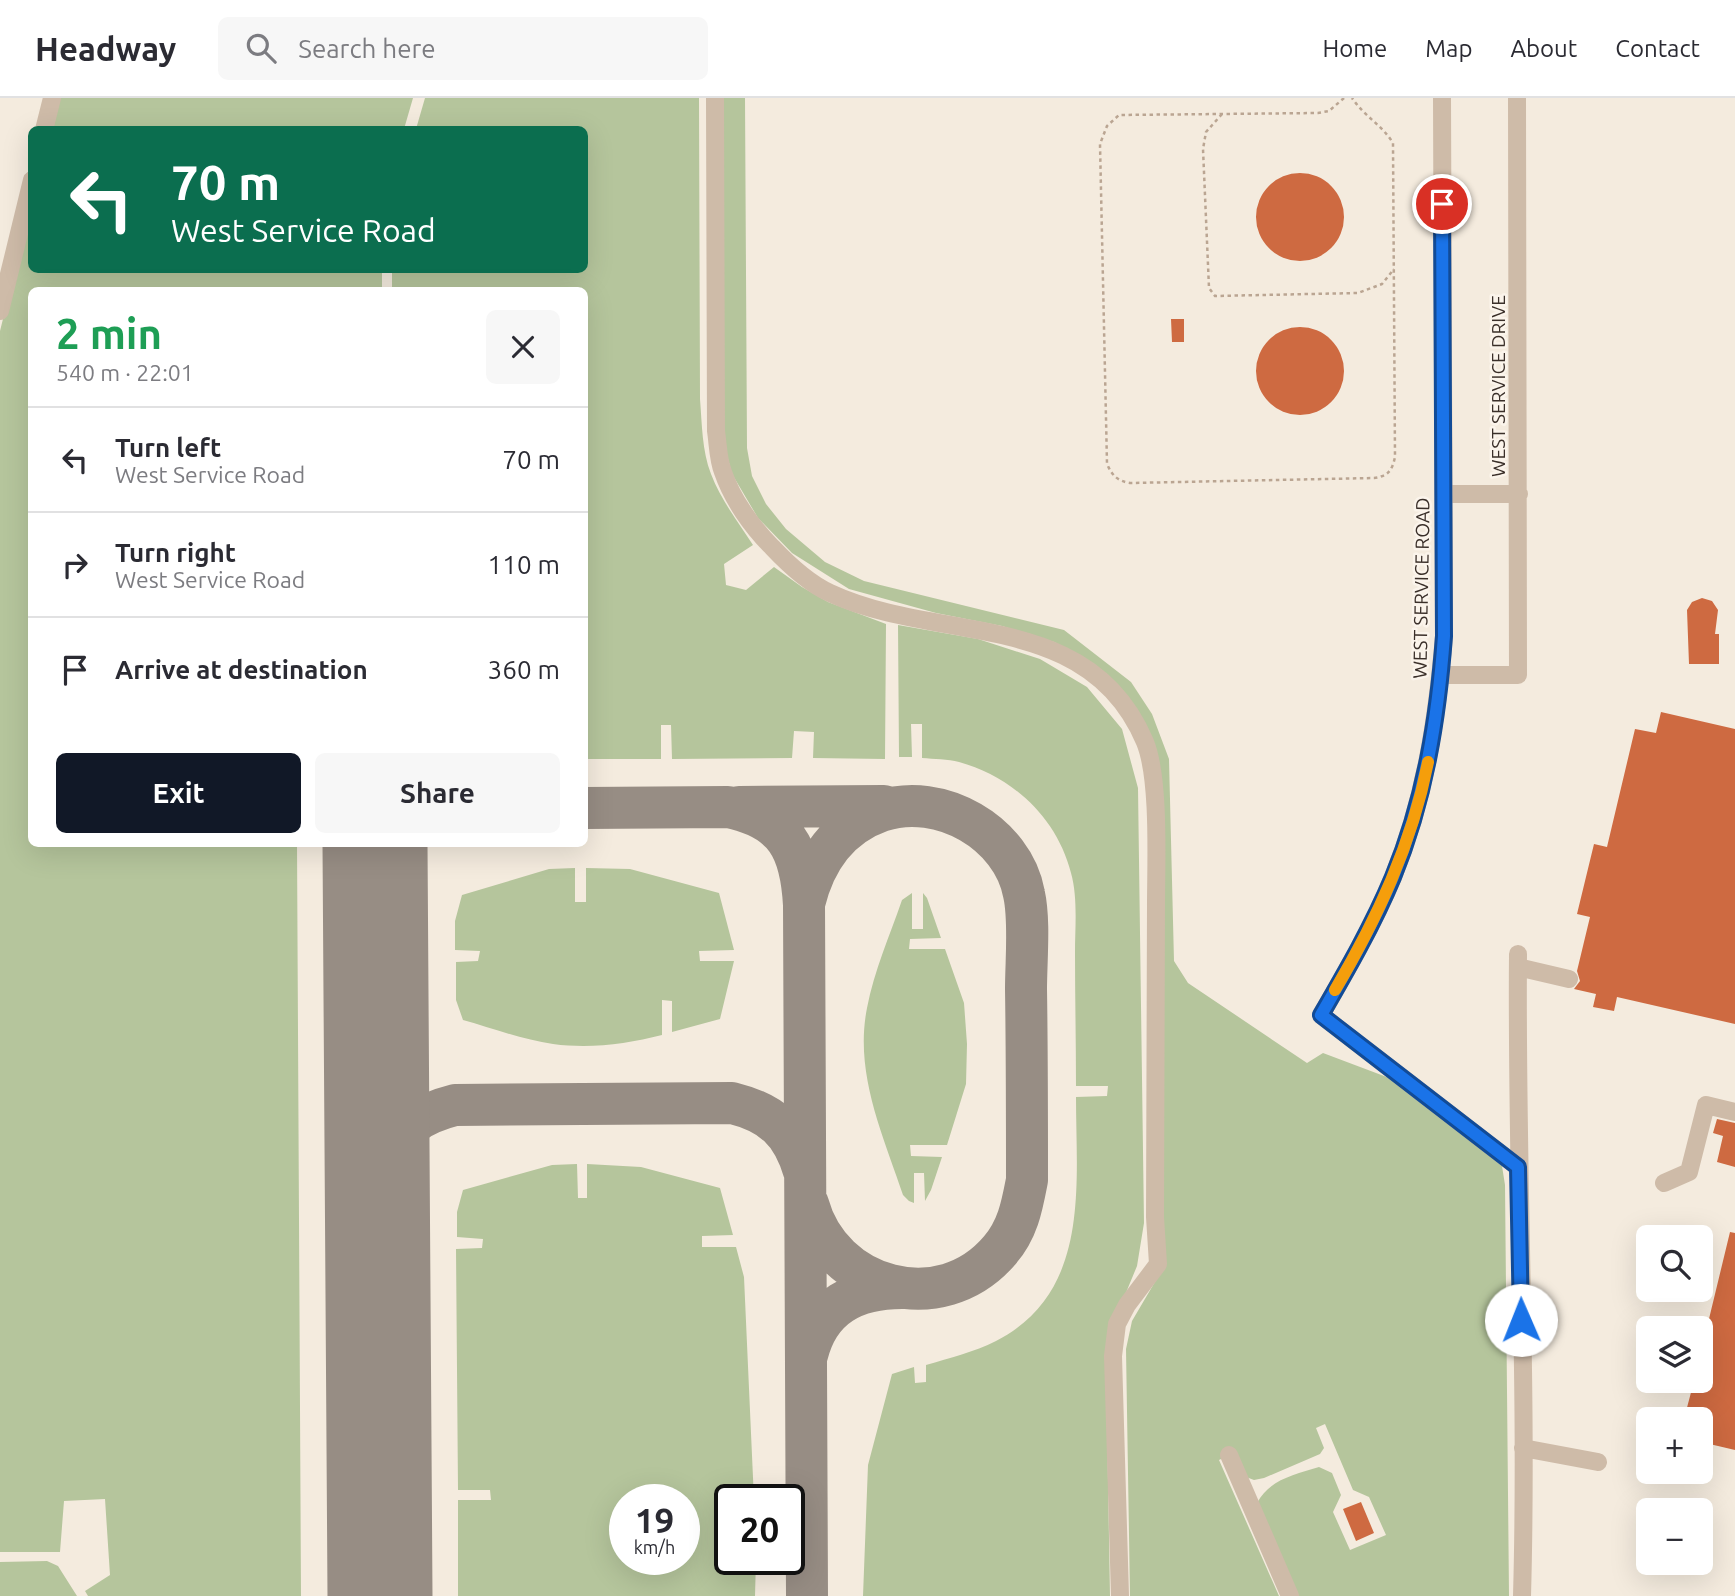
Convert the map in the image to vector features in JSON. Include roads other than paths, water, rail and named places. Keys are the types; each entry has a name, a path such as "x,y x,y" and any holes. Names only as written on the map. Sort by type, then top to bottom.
{"street":[{"path":"45,126 52,98"},
{"path":"715,98 716,431 723,472 739,504 759,534 789,564 829,593 894,614 1051,648 1084,665 1109,686 1129,711 1146,744 1153,780 1156,861 1155,1217 1158,1264 1116,1324 1114,1356 1120,1596"},
{"name":"WEST SERVICE ROAD","path":"1442,98 1444,636 1437,715 1426,773 1406,842 1375,917 1321,1015 1518,1167"},
{"name":"WEST SERVICE DRIVE","path":"1441,675 1518,675 1517,98"},
{"path":"0,311 28,196"},
{"path":"1444,494 1519,494"},
{"path":"1522,1596 1518,961 1569,979"},
{"path":"1664,1183 1689,1172 1706,1105 1735,1112"},
{"path":"1523,1448 1598,1462"},
{"path":"1229,1455 1290,1596"}]}
